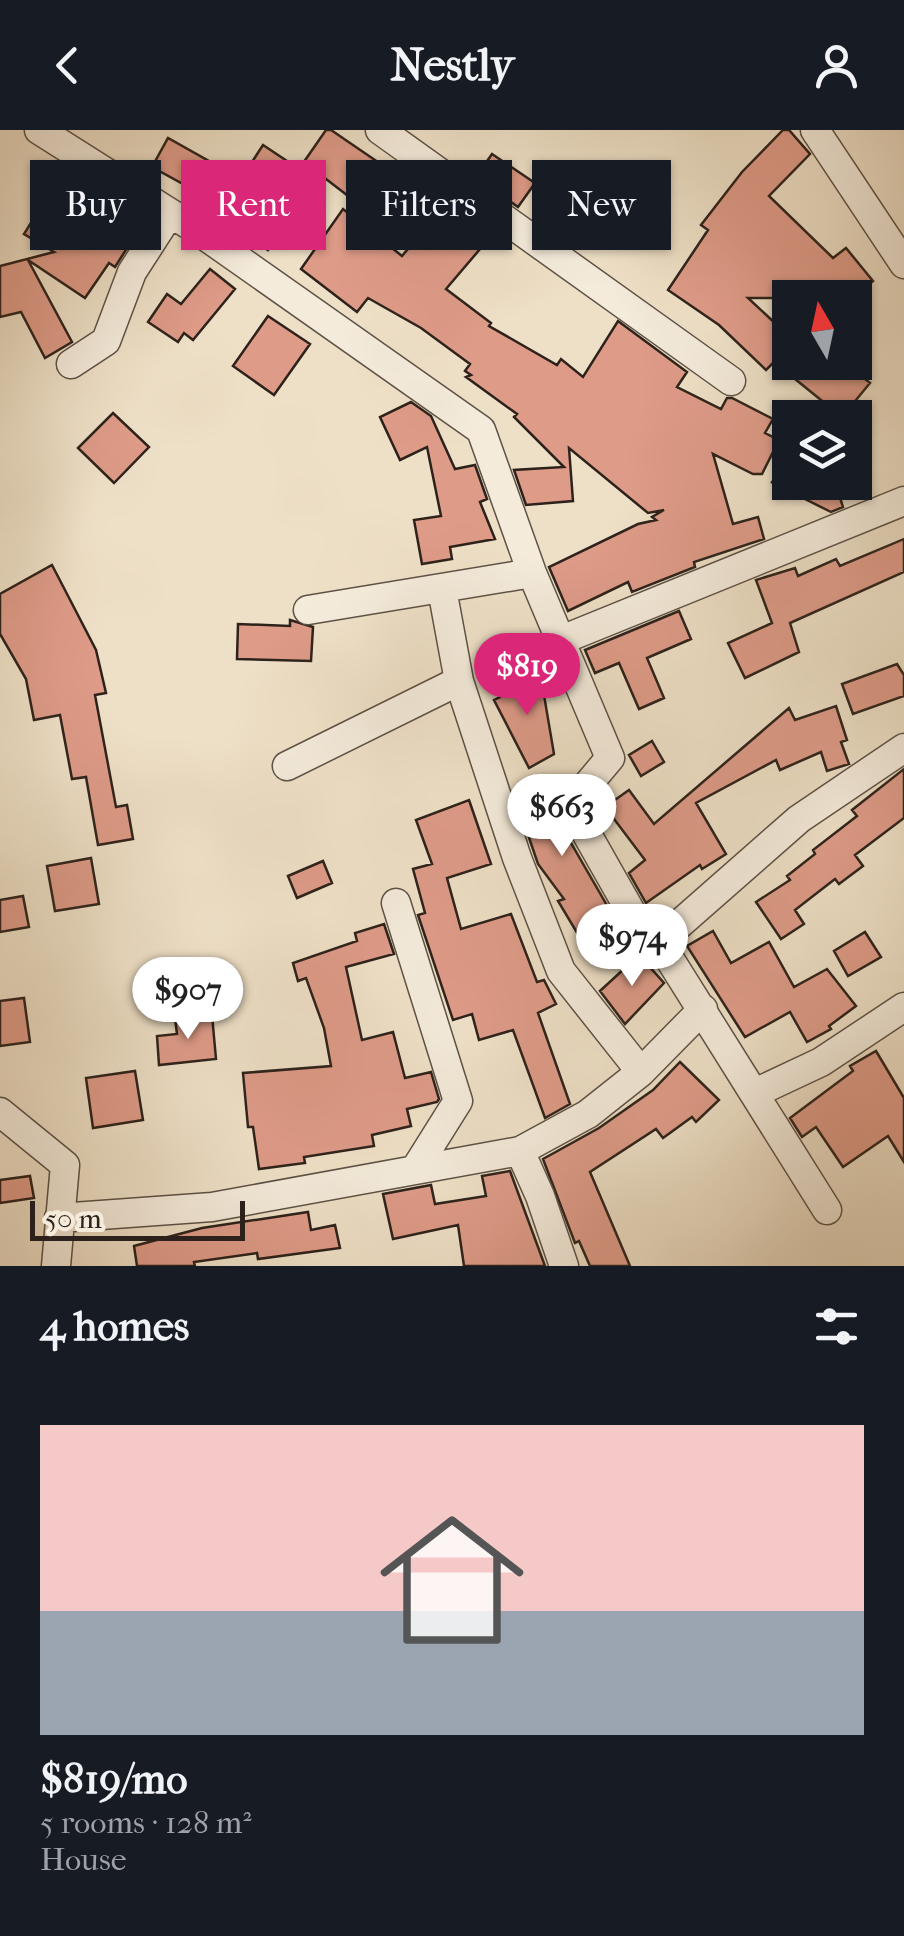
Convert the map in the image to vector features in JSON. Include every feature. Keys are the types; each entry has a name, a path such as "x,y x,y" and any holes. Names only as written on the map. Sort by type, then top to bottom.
{"street":[{"path":"39,130 170,213 482,430 532,573 610,758 584,790 584,829 635,919 659,942 703,1009 826,1210"},
{"path":"380,130 730,381"},
{"path":"815,130 904,264"},
{"path":"71,364 106,341 132,272 170,213"},
{"path":"560,641 904,501"},
{"path":"308,610 532,573"},
{"path":"442,589 459,682 517,858 561,971 641,1072"},
{"path":"287,766 459,682"},
{"path":"659,942 798,819 904,748"},
{"path":"396,903 458,1101 416,1168"},
{"path":"755,1094 821,1062 904,1007"},
{"path":"59,1218 212,1206 520,1150 588,1114 641,1072 703,1009"},
{"path":"0,1112 65,1164 56,1266"},
{"path":"520,1150 564,1266"}],"building":[{"path":"326,130 331,130 375,160 346,160 346,194 326,179 326,160 305,160"},
{"path":"783,130 789,130 810,154 769,196 833,258 846,248 873,281 772,280 772,298 748,298 772,320 772,364 766,370 719,325 668,290 708,230 701,225 742,172"},
{"path":"168,138 207,160 181,160 181,183 161,172 161,160 156,160"},
{"path":"263,145 286,160 253,160"},
{"path":"512,167 532,181 518,207 512,203"},
{"path":"343,209 346,250 394,250 402,256 407,250 479,250 446,289 491,323 489,326 557,365 561,359 583,377 618,321 687,372 677,387 721,409 727,398 732,398 772,418 765,433 772,436 772,454 762,474 753,474 713,454 733,524 758,517 764,539 694,562 695,567 632,592 628,582 568,611 549,567 638,524 656,520 652,517 664,510 648,513 569,448 573,501 526,505 514,470 564,467 514,417 517,414 466,377 471,375 465,371 470,364 421,328 368,298 357,312 301,269 314,250 326,250 326,233"},
{"path":"51,250 126,250 115,267 109,263 85,298 28,260 72,342 45,358 21,312 0,317 0,266 54,252"},
{"path":"210,269 235,289 193,340 184,333 178,342 148,322 167,294 181,304"},
{"path":"268,316 310,344 274,395 233,366"},
{"path":"796,380 870,383 856,400 821,400"},
{"path":"411,402 431,416 455,469 475,465 487,499 480,502 495,539 450,547 452,559 422,564 414,520 441,516 427,447 400,460 380,417"},
{"path":"113,413 149,447 114,483 78,448"},
{"path":"807,500 841,500 843,507 831,512"},
{"path":"904,539 904,572 790,623 799,652 745,678 728,643 772,623 756,580 795,568 798,576 836,559 840,566"},
{"path":"52,565 96,650 106,693 95,695 116,807 127,805 133,839 98,845 86,777 72,779 60,715 34,720 26,679 0,634 0,594"},
{"path":"679,611 691,639 647,658 664,698 639,709 619,663 595,673 585,650"},
{"path":"290,620 313,627 311,661 237,659 238,624 290,626"},
{"path":"897,664 904,675 904,696 853,714 842,684"},
{"path":"534,672 544,695 554,754 529,768 494,700 500,697 497,687"},
{"path":"836,706 847,740 841,742 849,764 827,771 821,752 780,770 776,760 696,803 726,854 702,869 700,865 646,903 629,873 645,860 605,807 629,790 654,824 789,708 795,720"},
{"path":"652,741 664,762 641,776 629,755"},
{"path":"904,769 904,818 855,855 863,866 839,884 835,879 795,910 804,924 781,939 756,902 790,880 787,876 815,854 813,850 857,816 852,810"},
{"path":"558,779 567,836 616,921 582,941 558,901 564,899 538,864 525,826 519,786"},
{"path":"469,800 491,864 447,878 461,929 511,914 537,982 544,980 556,1004 538,1013 570,1104 545,1118 513,1030 479,1040 472,1014 453,1020 418,915 425,913 413,869 432,864 416,820"},
{"path":"91,858 99,904 55,911 47,866"},
{"path":"323,861 332,883 297,898 288,876"},
{"path":"23,896 29,927 0,932 0,900"},
{"path":"384,924 394,954 346,967 362,1040 393,1032 405,1078 431,1072 439,1099 407,1109 411,1126 372,1135 374,1146 304,1157 305,1163 259,1169 253,1127 248,1127 243,1073 331,1066 324,1028 306,978 298,981 293,963 357,941 355,933"},
{"path":"713,931 731,963 769,942 794,987 827,969 856,1006 829,1026 831,1029 807,1042 790,1012 745,1037 687,946"},
{"path":"865,932 881,957 848,976 834,951"},
{"path":"639,955 664,983 625,1024 600,991"},
{"path":"24,998 30,1042 0,1046 0,1001"},
{"path":"212,1015 216,1059 159,1065 157,1036 177,1034 175,1018"},
{"path":"876,1051 904,1098 904,1162 888,1136 843,1167 816,1127 802,1137 790,1118 853,1071 850,1066"},
{"path":"680,1062 719,1100 696,1122 692,1117 663,1138 656,1129 590,1172 630,1266 590,1266 579,1241 575,1243 543,1159 599,1128 653,1090"},
{"path":"135,1071 143,1120 93,1128 86,1078"},
{"path":"510,1171 545,1266 464,1266 458,1225 393,1239 383,1194 431,1185 435,1204 486,1196 482,1176"},
{"path":"30,1176 34,1198 0,1203 0,1180"},
{"path":"308,1212 311,1230 335,1225 340,1248 258,1259 257,1253 194,1262 195,1266 137,1266 134,1246 202,1228"}]}
